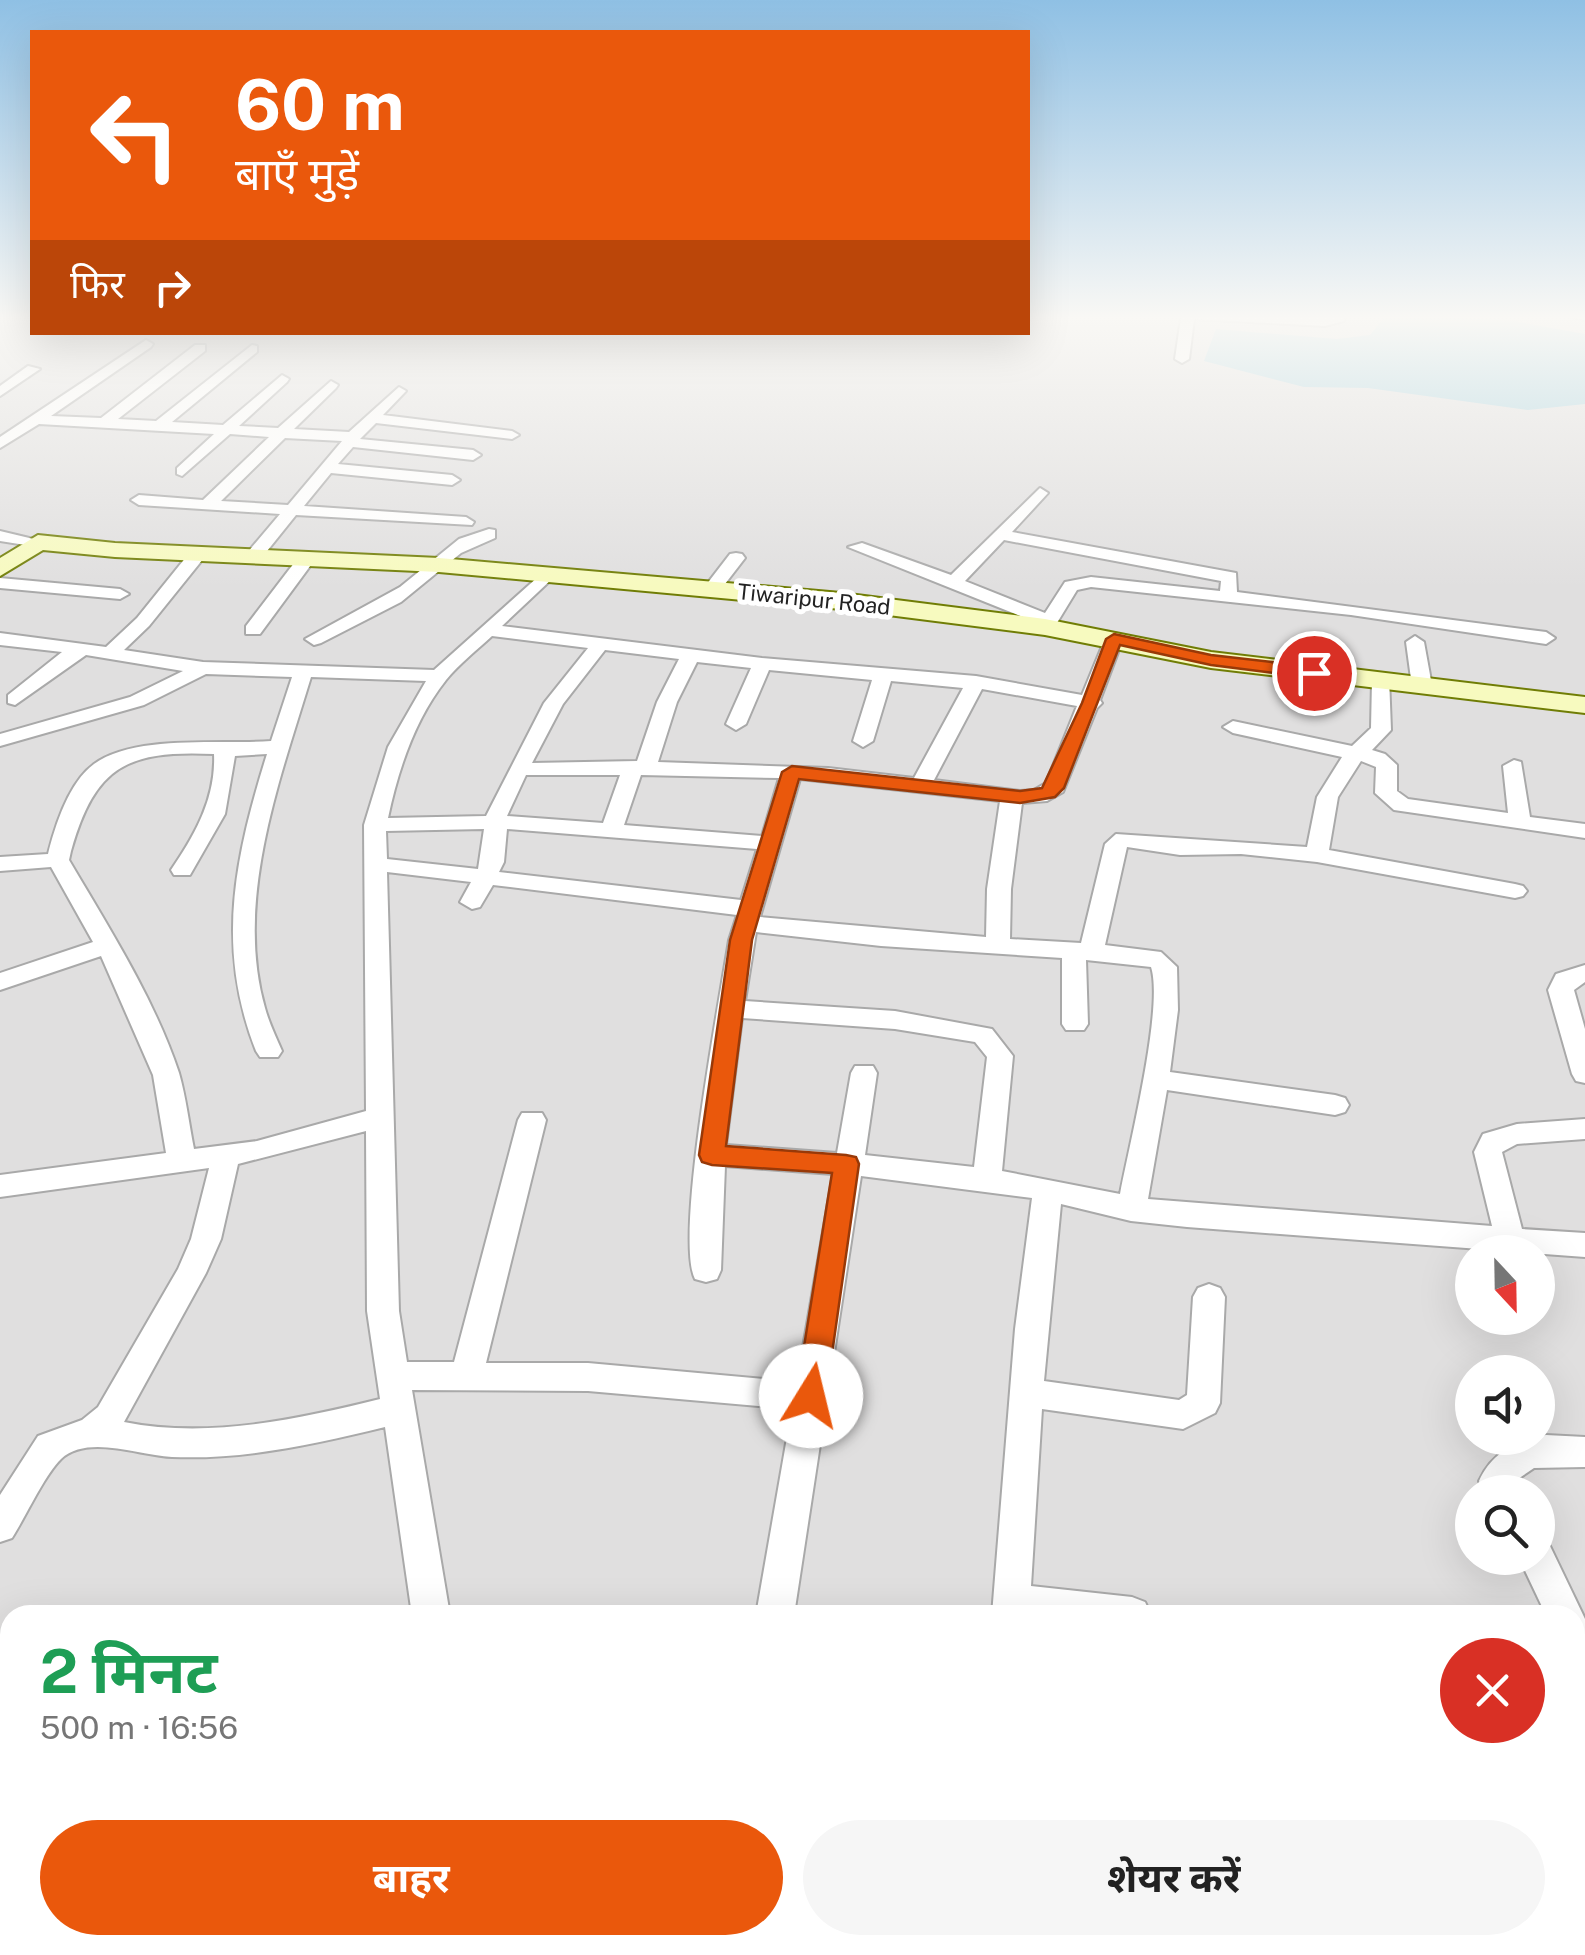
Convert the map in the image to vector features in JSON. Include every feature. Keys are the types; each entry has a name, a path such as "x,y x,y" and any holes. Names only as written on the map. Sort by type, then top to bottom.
{"street":[{"path":"5,437 53,406"},
{"path":"102,424 125,406"},
{"path":"159,426 183,406"},
{"path":"182,472 253,406"},
{"path":"208,504 309,406"},
{"path":"253,557 351,439 384,406"},
{"path":"373,418 512,435"},
{"path":"34,419 280,432 473,455"},
{"path":"329,468 452,480"},
{"path":"954,582 1040,493"},
{"path":"139,500 466,522"},
{"path":"314,639 391,600 439,565 460,542 489,534"},
{"path":"1002,534 1230,576 1228,597"},
{"path":"0,536 38,542"},
{"path":"0,568 38,542"},
{"name":"Tiwaripur Road","path":"38,542 198,555 548,573 1047,624 1211,660 1585,705"},
{"path":"856,547 954,582 1047,624 1071,586 1083,582 1546,638"},
{"path":"111,652 143,622 198,555"},
{"path":"253,630 307,558"},
{"path":"712,589 736,558"},
{"path":"429,1605 384,1311 377,1118 375,825 386,775 399,740 440,676 548,573"},
{"path":"0,583 120,594"},
{"path":"486,630 762,664 976,682 1092,703"},
{"path":"0,639 203,668 440,676"},
{"path":"517,769 792,772 1040,796 1055,788 1092,703 1114,639"},
{"path":"1414,642 1422,686"},
{"path":"472,902 496,848 496,809 554,703 600,646"},
{"path":"15,700 69,656 84,650"},
{"path":"633,768 646,765 667,702 690,656"},
{"path":"736,724 762,664"},
{"path":"0,740 146,698 203,668"},
{"path":"269,1052 248,1006 242,962 250,860 303,674"},
{"path":"863,741 883,676"},
{"path":"1317,854 1330,782 1381,730 1382,681"},
{"path":"921,785 976,682"},
{"path":"1233,726 1358,752 1387,765 1386,793 1394,802 1585,830"},
{"path":"182,1162 166,1075 106,946 58,860 66,831 103,766 170,751 280,748"},
{"path":"182,870 205,838 215,810 225,751"},
{"path":"1514,766 1520,823"},
{"path":"612,828 633,768"},
{"path":"706,1270 712,1155 732,1009 749,916 792,772"},
{"path":"998,945 999,889 1012,796"},
{"path":"375,825 498,822 612,828 770,844"},
{"path":"1075,1024 1082,951 1120,840 1180,848 1241,846 1317,854 1516,891"},
{"path":"0,864 58,860"},
{"path":"374,864 881,938 1150,956 1165,967 1154,1078 1132,1210"},
{"path":"0,982 106,946"},
{"path":"1585,973 1565,980 1561,990 1585,1074"},
{"path":"732,1009 895,1020 984,1035 1000,1056 987,1180"},
{"path":"777,1605 846,1164 864,1074"},
{"path":"1154,1078 1335,1105"},
{"path":"1,1188 226,1156 377,1118"},
{"path":"466,1375 532,1120"},
{"path":"1509,1235 1488,1152 1493,1141 1517,1134 1585,1129"},
{"path":"712,1155 846,1164 987,1180 1048,1189 1132,1210 1455,1236"},
{"path":"0,1526 50,1447 94,1431 110,1417 206,1239 226,1156"},
{"path":"1011,1605 1048,1189"},
{"path":"1555,1243 1585,1245"},
{"path":"1028,1393 1183,1415 1196,1410 1203,1403 1208,1296"},
{"path":"94,1431 154,1443 233,1442 305,1432 397,1392 466,1375 588,1376 811,1396"},
{"path":"1499,1475 1504,1465 1522,1456 1549,1450 1585,1452"},
{"path":"1545,1575 1560,1605"}],"shaded area":[{"path":"0,406 1585,406 1585,1605 0,1605"}],"water":[{"path":"1501,406 1564,406 1528,410"}],"route":[{"path":"811,1396 846,1164 712,1155 741,940 792,772 1020,797 1048,793 1055,788 1092,703 1114,639 1211,660 1314,673"}]}
